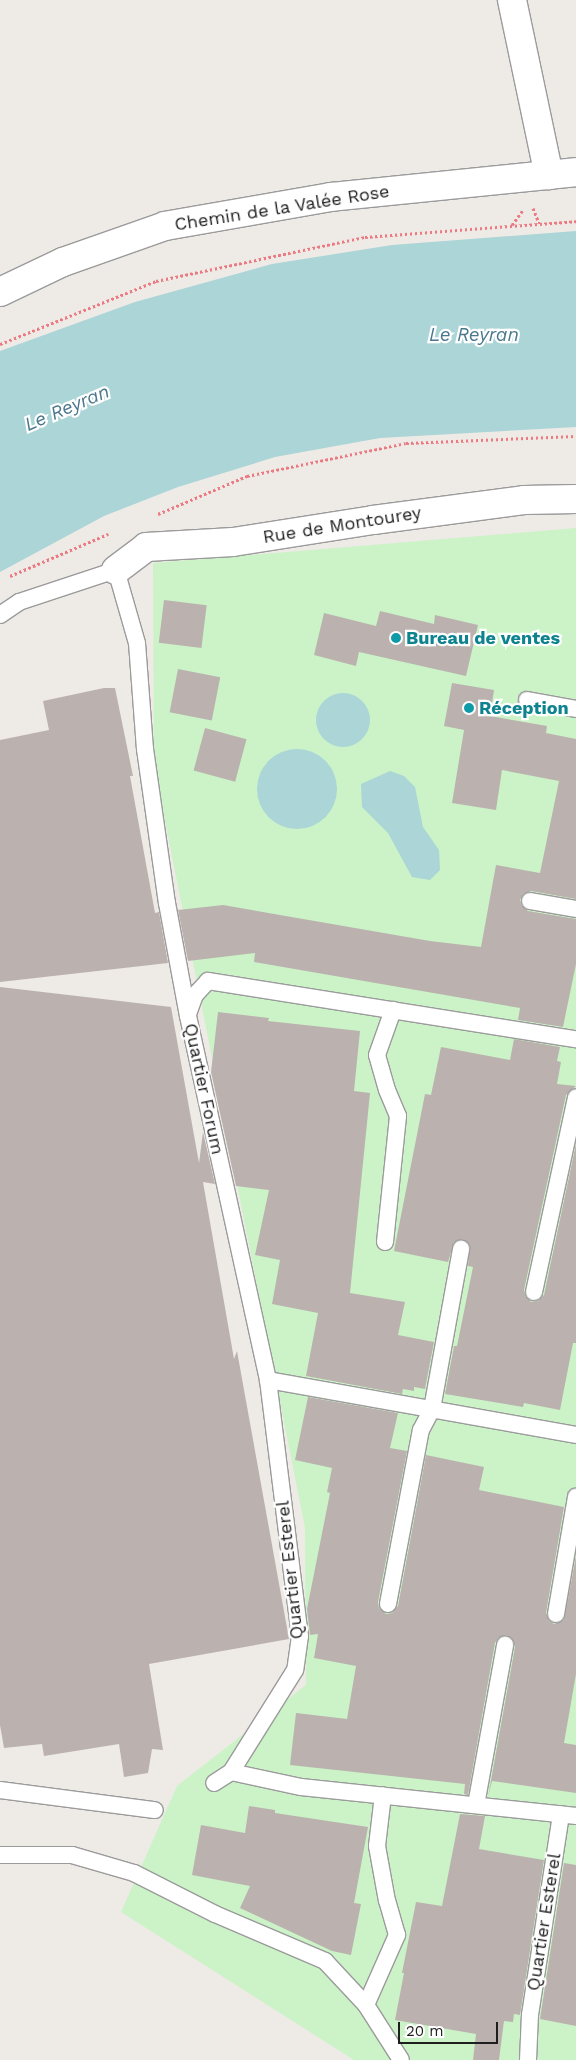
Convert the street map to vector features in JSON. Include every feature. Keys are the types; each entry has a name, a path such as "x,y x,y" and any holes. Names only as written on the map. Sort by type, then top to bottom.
{"street":[{"path":"512,0 549,175"},
{"name":"Chemin de la Valée Rose","path":"0,292 63,262 166,226 331,197 576,172"},
{"name":"Rue de Montourey","path":"116,570 146,547 233,542 373,520 524,500 576,499"}],"lane":[{"path":"0,615 19,602 116,570 137,643 147,759 167,903 188,1016"},
{"path":"527,700 576,709"},
{"path":"530,901 576,909"},
{"name":"Quartier Forum","path":"230,1209 188,1016 195,994 208,981 576,1039"},
{"path":"385,1242 398,1116 387,1090 377,1055 393,1010"},
{"path":"534,1292 576,1097"},
{"name":"Quartier Esterel","path":"214,1783 230,1772 295,1670 300,1636 268,1380 230,1209"},
{"path":"388,1604 421,1430 432,1409 460,1249"},
{"path":"268,1380 576,1435"},
{"path":"556,1614 576,1497"},
{"path":"476,1805 505,1645"},
{"name":"Quartier Esterel","path":"230,1772 301,1787 569,1815 530,2015 528,2060"},
{"path":"0,1790 155,1810"},
{"path":"366,2005 397,1935 387,1901 377,1846 383,1795"},
{"path":"0,1855 72,1855 134,1873 215,1914 325,1961 366,2005 401,2060"}],"path":[{"path":"530,200 539,224"},
{"path":"0,344 156,282 365,236 576,221"},
{"path":"155,515 247,476 406,442 576,436"},
{"path":"8,576 109,534"}],"green space":[{"path":"576,528 576,2060 354,2060 121,1912 177,1786 306,1685 305,1528 154,765 153,563"}],"water":[{"name":"Le Reyran","path":"576,231 576,427 380,438 275,457 178,487 104,516 0,572 0,351 135,302 272,264 392,245"},
{"path":"338,693 348,693 358,697 366,705 370,720 366,735 358,743 348,747 338,747 328,743 320,735 316,725 316,715 320,705 328,697"},
{"path":"297,749 312,752 325,761 334,774 337,789 334,804 325,817 312,826 297,829 282,826 269,817 260,804 257,789 260,774 269,761 282,752"},
{"path":"390,771 404,776 415,787 423,827 439,850 440,870 430,880 412,877 388,833 362,807 361,784"}],"building":[{"path":"164,600 207,605 201,648 159,643"},
{"path":"380,611 434,624 435,615 478,625 466,676 359,652 356,666 314,655 324,613 376,626"},
{"path":"178,669 220,677 212,720 170,712"},
{"path":"452,683 494,690 490,716 547,726 546,733 576,739 576,899 531,891 523,894 520,900 521,905 528,911 576,919 576,964 563,1027 518,1020 520,1008 254,962 255,953 188,961 178,910 223,905 430,941 481,947 496,865 540,873 559,781 502,770 496,810 452,803 464,730 444,726"},
{"path":"104,688 115,688 133,776 130,776 155,913 159,912 168,963 0,982 0,740 49,730 43,701"},
{"path":"205,728 247,739 235,782 194,771"},
{"path":"0,987 171,1007 199,1163 203,1132 215,1184 203,1182 234,1359 237,1351 289,1639 149,1664 163,1750 152,1749 148,1773 124,1777 119,1744 44,1756 42,1744 4,1748 0,1725"},
{"path":"218,1012 269,1018 268,1021 360,1031 354,1091 370,1093 350,1293 405,1302 398,1335 434,1342 425,1389 414,1387 414,1391 403,1389 402,1394 306,1376 318,1313 272,1304 280,1260 255,1255 269,1190 236,1186 211,1072"},
{"path":"514,1039 560,1047 557,1061 561,1062 557,1084 576,1086 566,1095 524,1290 525,1296 531,1302 538,1301 544,1295 576,1144 576,1343 573,1343 560,1410 524,1403 523,1407 445,1394 454,1346 457,1346 473,1267 468,1266 470,1245 462,1239 454,1242 448,1262 394,1251 425,1094 431,1095 441,1047 510,1060"},
{"path":"308,1397 398,1413 390,1448 407,1451 378,1602 379,1608 386,1614 392,1613 398,1606 426,1455 484,1467 479,1490 564,1507 546,1613 549,1621 554,1624 564,1620 576,1556 576,1674 564,1743 576,1745 576,1793 492,1781 488,1797 515,1647 512,1638 506,1635 498,1638 495,1643 468,1795 464,1794 465,1784 290,1765 296,1713 347,1719 356,1666 314,1658 318,1634 310,1635 307,1609 330,1493 327,1492 332,1468 295,1460"},
{"path":"249,1806 275,1810 275,1813 368,1827 354,1903 361,1904 351,1955 332,1951 240,1908 250,1886 192,1875 201,1825 245,1833"},
{"path":"460,1814 485,1816 479,1849 544,1860 520,2015 514,2014 513,2022 504,2021 499,2060 473,2060 476,2034 395,2020 416,1902 442,1906"},
{"path":"564,1863 576,1865 576,2026 540,2019"}],"place":[{"name":"Bureau de ventes","path":"396,638"},
{"name":"Réception","path":"469,708"}]}
